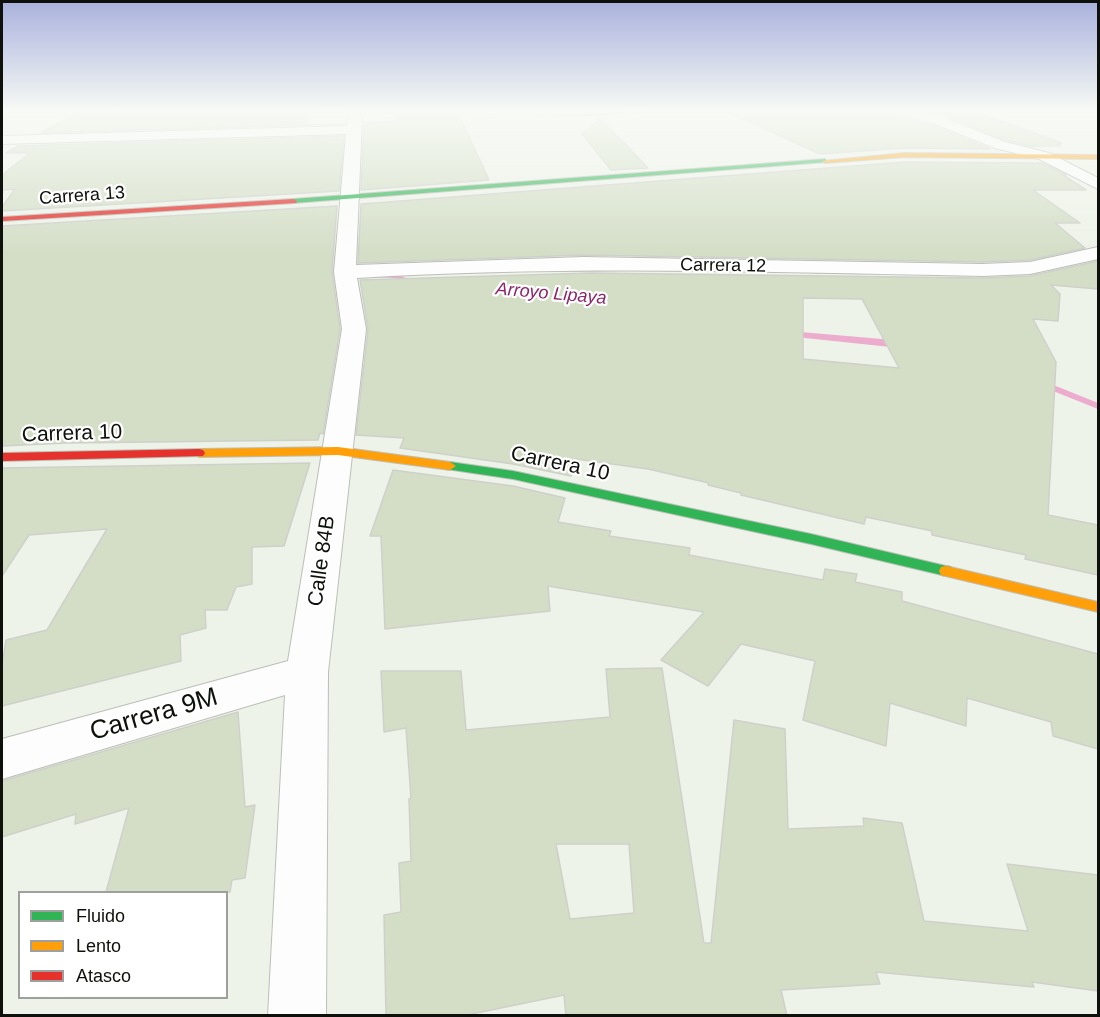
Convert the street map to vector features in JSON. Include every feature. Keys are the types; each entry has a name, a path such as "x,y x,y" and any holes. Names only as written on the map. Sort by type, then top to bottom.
{"street":[{"name":"Calle 84B","path":"297,1016 307,672 354,329 346,276 351,157"},
{"name":"Carrera 13","path":"2,219 348,198 875,157"},
{"path":"1047,157 1098,184"},
{"name":"Carrera 12","path":"346,276 434,265 667,265 982,270 1030,268 1098,253"},
{"name":"Carrera 10","path":"2,457 67,454 338,452 513,474 811,539 1098,607"},
{"name":"Carrera 9M","path":"2,759 307,672"}],"building":[{"path":"24,157 342,157 339,191 2,211 2,207 15,189 2,190 2,175"},
{"path":"362,157 479,157 489,180 361,190"},
{"path":"601,157 638,157 648,168 611,170"},
{"path":"905,162 1042,163 1066,175 1063,175 1086,190 1033,190 1080,223 1055,223 1085,248 1030,260 982,262 583,255 358,263 361,204"},
{"path":"337,206 332,272 340,329 323,434 320,433 318,440 2,446 2,226"},
{"path":"1098,261 1098,289 1051,285 1060,294 1058,321 1033,319 1056,362 1048,515 1098,525 1098,575 1025,559 1026,555 932,535 932,531 866,517 864,524 741,495 741,493 708,485 709,483 648,469 576,459 571,476 513,464 400,448 404,438 356,435 368,329 360,280 591,273 982,278 1030,276","holes":["803,298 862,299 899,368 803,359"]},
{"path":"310,463 284,546 252,547 252,584 236,587 227,610 205,610 206,628 180,635 181,661 2,706 2,665 6,640 47,630 107,529 29,535 2,576 2,468"},
{"path":"393,470 513,486 565,498 558,522 611,531 609,536 690,548 689,555 823,580 825,569 857,574 855,582 902,592 902,601 1098,654 1098,749 1053,736 1051,722 967,698 966,726 890,703 886,746 803,720 815,661 741,644 708,686 661,660 704,612 548,586 550,611 385,629 381,536 370,536"},
{"path":"662,668 704,943 711,943 734,720 785,729 788,829 864,826 863,818 902,823 924,921 1028,931 1007,864 1098,875 1098,991 1032,982 1034,987 876,972 880,984 781,990 787,1016 566,1016 564,995 462,1016 386,1016 384,915 401,912 399,863 411,861 409,799 411,798 406,728 384,732 381,671 461,671 466,730 610,717 606,669","holes":["556,844 629,844 634,913 570,919"]},
{"path":"238,712 245,807 255,805 245,878 232,880 230,892 106,891 129,808 75,824 76,814 2,837 2,781"}],"waterway":[{"name":"Arroyo Lipaya","path":"378,275 396,276 419,285"},
{"name":"Arroyo Lipaya","path":"789,334 900,345"},
{"name":"Arroyo Lipaya","path":"1041,383 1098,406"}],"traffic: fast":[{"path":"293,201 825,161"},
{"path":"450,466 513,475 811,539 946,571"}],"traffic: slow":[{"path":"825,161 872,157"},
{"path":"199,453 338,451 450,466"},
{"path":"946,571 1098,607"}],"traffic: jam":[{"path":"2,219 293,201"},
{"path":"2,457 199,453"}]}
